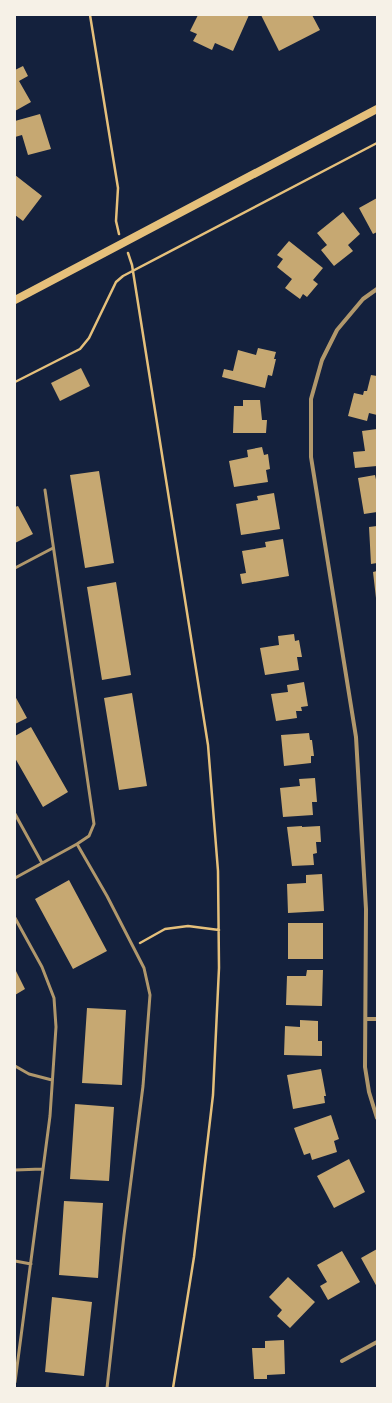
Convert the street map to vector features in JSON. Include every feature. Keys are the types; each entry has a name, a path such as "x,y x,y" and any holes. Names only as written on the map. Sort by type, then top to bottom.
{"main road":[{"path":"15,300 377,109"}],"street":[{"path":"377,289 363,299 337,330 322,360 311,399 311,456 356,737 366,909 366,1067 369,1092 377,1118"},
{"path":"366,1019 377,1019"},
{"path":"342,1361 377,1342"}],"lane":[{"path":"15,878 89,836 94,824 44,490"},
{"path":"15,568 53,548"},
{"path":"15,814 42,863"},
{"path":"77,844 134,947 144,968 150,995 143,1086 124,1235 107,1388"},
{"path":"15,918 42,967 54,998 56,1027 50,1116 31,1264 17,1352 15,1382"},
{"path":"15,1066 29,1074 52,1080"},
{"path":"15,1170 42,1169"},
{"path":"15,1261 31,1264"}],"path":[{"path":"90,15 118,188 116,221 119,232"},
{"path":"15,382 80,349 89,338 116,282 123,276 377,143"},
{"path":"127,250 133,270 208,745 218,871 218,1012 214,1095 194,1256 174,1388"},
{"path":"134,947 165,929 188,926 219,930"}],"building":[{"path":"198,15 249,15 233,51 215,43 212,50 193,41 197,34 190,31"},
{"path":"261,15 312,15 320,30 279,51"},
{"path":"23,66 28,76 19,81 31,102 15,111 15,70"},
{"path":"40,114 51,149 28,155 22,135 15,137 15,121"},
{"path":"15,175 42,196 23,221 15,215"},
{"path":"377,198 377,232 373,234 359,208"},
{"path":"343,212 360,234 348,245 353,251 334,266 321,250 327,245 317,233"},
{"path":"289,241 323,268 313,280 318,284 307,297 303,294 300,299 285,288 292,279 277,267 283,259 277,255"},
{"path":"258,348 276,352 272,376 268,375 265,388 222,377 224,369 233,371 238,350 256,355"},
{"path":"81,368 90,386 60,401 51,383"},
{"path":"371,375 377,376 377,415 369,413 367,421 348,416 354,393 363,395 364,391 367,391"},
{"path":"243,400 260,400 262,420 267,420 266,433 233,433 234,406 243,406"},
{"path":"377,429 377,466 355,468 353,452 365,451 362,431"},
{"path":"262,447 264,455 268,454 270,469 266,470 268,482 234,487 229,461 248,457 247,450"},
{"path":"99,471 114,563 85,568 70,475"},
{"path":"375,475 377,484 377,512 364,514 358,478"},
{"path":"274,493 280,529 241,535 236,504 258,500 257,496"},
{"path":"18,506 33,534 15,543 15,507"},
{"path":"377,526 377,563 371,564 369,527"},
{"path":"283,539 289,576 242,584 240,574 246,573 242,551 266,547 265,542"},
{"path":"377,571 377,598 376,598 373,572"},
{"path":"116,582 131,675 102,680 87,587"},
{"path":"294,634 295,641 299,640 302,657 297,657 299,670 265,675 260,648 279,645 278,636"},
{"path":"304,682 308,706 301,707 302,711 296,711 297,718 276,721 271,694 288,692 287,685"},
{"path":"132,693 147,786 119,790 104,698"},
{"path":"15,696 27,718 15,724"},
{"path":"31,727 68,792 43,807 15,758 15,736"},
{"path":"309,733 310,740 312,740 314,756 311,756 311,763 284,766 281,735"},
{"path":"315,778 317,802 312,802 313,815 283,817 280,788 300,786 299,779"},
{"path":"320,826 321,842 316,842 317,853 313,854 314,865 292,866 287,827"},
{"path":"322,874 324,911 288,913 287,884 306,883 306,875"},
{"path":"69,880 107,951 73,969 35,899"},
{"path":"288,923 323,923 323,959 288,959"},
{"path":"15,969 25,989 15,995"},
{"path":"307,970 323,970 322,1006 286,1005 287,976 306,976"},
{"path":"87,1008 126,1010 122,1085 82,1083"},
{"path":"300,1020 318,1021 318,1041 322,1041 322,1056 284,1055 285,1026 300,1027"},
{"path":"321,1069 326,1096 324,1096 325,1103 293,1109 287,1075"},
{"path":"75,1104 114,1107 109,1181 70,1179"},
{"path":"331,1115 339,1139 334,1141 337,1152 312,1160 310,1153 304,1155 294,1128"},
{"path":"349,1159 365,1192 334,1208 317,1176"},
{"path":"64,1201 103,1203 98,1278 59,1275"},
{"path":"377,1249 377,1287 361,1258"},
{"path":"342,1251 360,1282 328,1300 320,1286 327,1282 317,1265"},
{"path":"288,1277 315,1302 290,1328 277,1316 282,1310 269,1297"},
{"path":"52,1297 92,1302 84,1376 45,1372"},
{"path":"284,1340 285,1374 267,1375 267,1379 254,1379 252,1348 265,1348 265,1341"}]}
